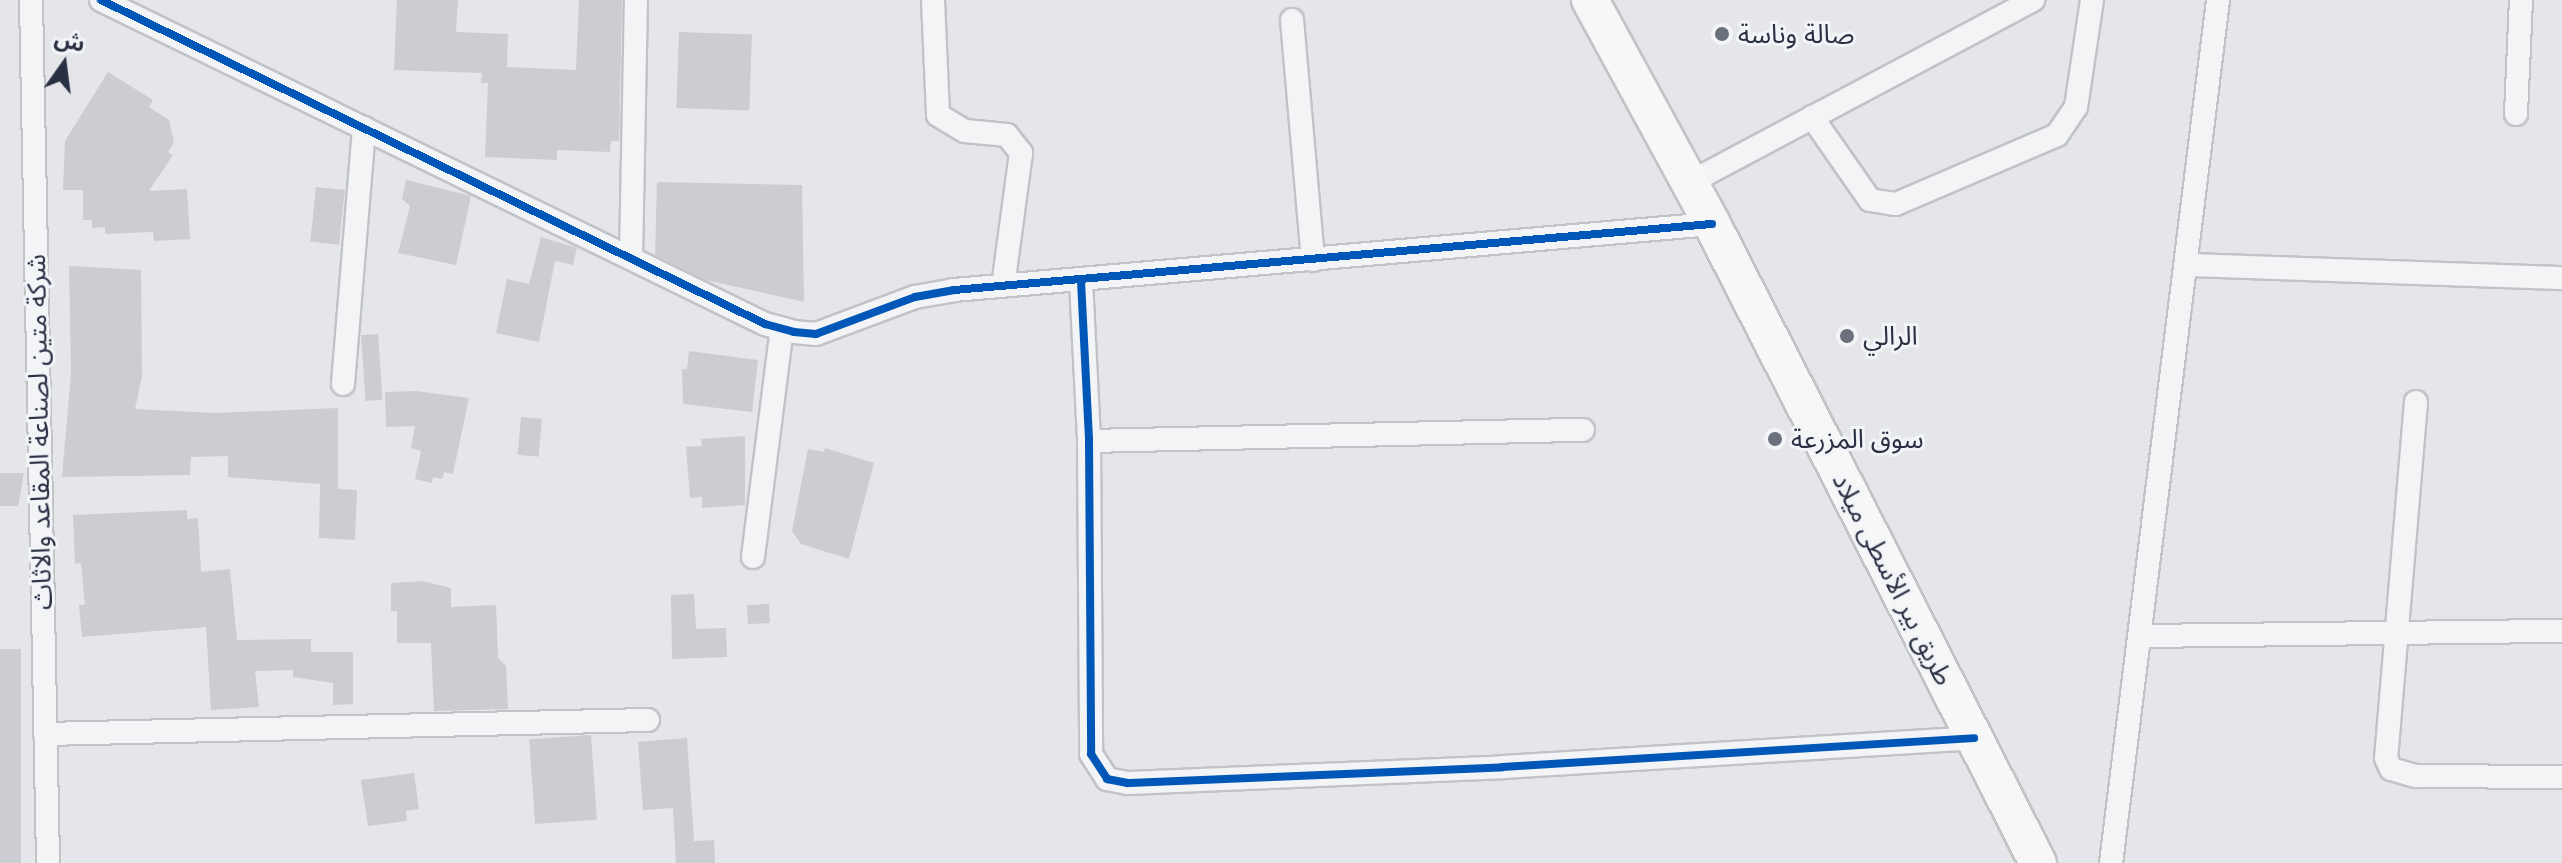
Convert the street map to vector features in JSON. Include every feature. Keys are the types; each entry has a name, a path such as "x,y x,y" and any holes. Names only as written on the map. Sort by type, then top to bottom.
{"main road":[{"name":"طريق بير الأسطى ميلاد","path":"1590,0 1712,224 2038,863"}],"street":[{"name":"شركة متين لصناعة المقاعد والاثاث","path":"31,0 48,863"},
{"path":"101,0 782,329 816,334 915,297 1003,286 1712,224"},
{"path":"631,258 636,0"},
{"path":"933,0 938,115 965,131 1007,135 1021,153 1003,286"},
{"path":"1689,183 2033,0"},
{"path":"1812,117 1870,200 1896,204 2057,135 2076,107 2092,0"},
{"path":"2111,863 2188,265 2218,0"},
{"path":"2516,114 2521,0"},
{"path":"1292,20 1313,260"},
{"path":"343,384 364,128"},
{"path":"2188,265 2562,278"},
{"path":"1081,281 1089,441 1091,754 1107,779 1128,783 1502,767 1974,738"},
{"path":"753,557 782,329"},
{"path":"2416,402 2386,758 2391,769 2416,776 2562,777"},
{"path":"1089,441 1583,430"},
{"path":"2142,636 2562,631"},
{"path":"45,734 648,720"}],"building":[{"path":"397,0 458,0 456,32 508,34 507,67 576,70 579,0 622,0 619,141 611,141 610,152 557,150 557,160 485,157 488,83 481,83 482,73 394,70"},
{"path":"679,32 752,35 749,111 676,108"},
{"path":"108,72 153,100 149,107 169,120 174,142 168,152 173,155 149,191 187,189 190,239 154,241 153,232 105,234 105,227 92,228 92,220 83,220 83,190 63,190 65,141"},
{"path":"406,180 471,196 456,265 398,253 410,206 402,199"},
{"path":"657,182 802,185 804,302 706,280 655,255"},
{"path":"316,187 345,190 339,245 310,242"},
{"path":"541,237 577,248 573,265 555,261 539,342 496,333 507,279 529,284"},
{"path":"69,266 141,270 142,376 135,409 215,413 338,408 338,489 357,490 355,540 319,538 320,484 228,477 228,456 191,457 190,475 62,477 71,373"},
{"path":"378,334 383,400 366,401 361,335"},
{"path":"689,351 758,360 752,412 683,404 682,369 687,369"},
{"path":"416,391 469,398 453,474 444,472 442,479 433,477 432,483 415,479 421,451 411,448 415,426 386,427 385,392"},
{"path":"521,417 542,419 539,457 518,455"},
{"path":"745,436 745,505 702,508 702,497 690,498 686,447 702,446 701,439"},
{"path":"825,448 874,463 849,559 801,544 792,531 808,449 824,452"},
{"path":"0,473 24,473 18,506 0,506"},
{"path":"187,510 187,519 198,518 201,572 230,569 237,640 311,639 311,652 353,652 353,704 333,705 333,683 293,677 293,670 255,671 259,707 211,710 206,627 82,637 79,605 85,605 81,563 75,564 73,515"},
{"path":"422,581 451,588 451,607 496,605 498,658 506,666 508,709 434,711 431,643 397,643 397,611 391,611 391,583"},
{"path":"694,594 696,629 726,628 727,657 672,659 671,595"},
{"path":"769,604 770,623 748,624 747,605"},
{"path":"0,649 21,649 21,863 0,863"},
{"path":"591,735 597,820 535,824 529,739"},
{"path":"687,738 694,841 714,840 715,863 676,863 673,808 643,810 638,742"},
{"path":"414,773 419,809 406,811 407,821 368,826 361,780"}],"cycle path":[{"path":"101,0 765,324 794,332 816,334 915,297 954,290 1712,224"},
{"path":"1081,281 1089,441 1091,754 1107,779 1128,783 1502,767 1974,738"}],"place":[{"name":"صالة وناسة","path":"1722,34"},
{"name":"الرالي","path":"1847,336"},
{"name":"سوق المزرعة","path":"1775,439"}]}
